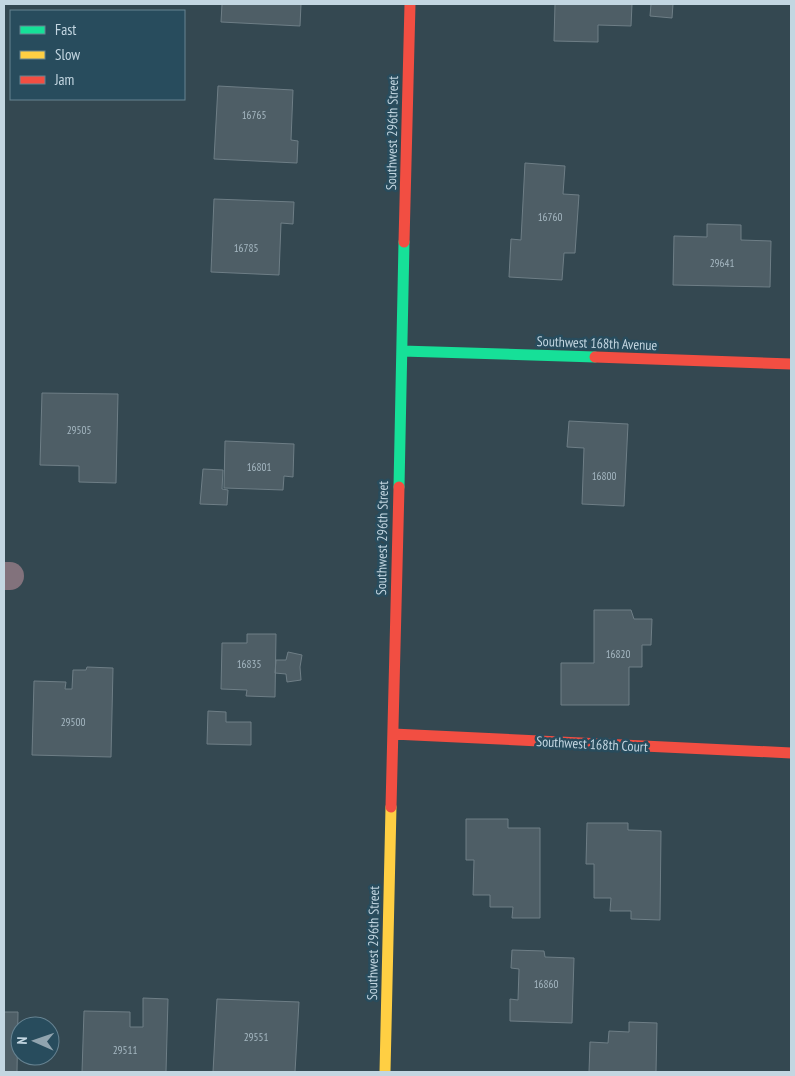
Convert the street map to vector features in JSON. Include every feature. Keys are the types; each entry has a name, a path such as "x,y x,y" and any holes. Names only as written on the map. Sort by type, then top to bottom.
{"street":[{"name":"Southwest 296th Street","path":"385,1072 410,4"},
{"name":"Southwest 168th Avenue","path":"402,351 791,364"},
{"name":"Southwest 168th Court","path":"393,734 791,753"}],"building":[{"path":"222,4 301,4 300,26 221,22"},
{"path":"555,4 632,4 631,26 598,25 598,42 554,41"},
{"path":"651,4 673,4 672,18 650,16"},
{"path":"218,86 293,90 291,140 298,141 297,163 214,159"},
{"path":"525,163 565,166 563,194 579,195 575,253 564,253 562,280 509,277 511,239 521,240"},
{"path":"214,199 294,202 293,224 281,223 279,275 211,272"},
{"path":"707,224 741,225 741,240 771,241 770,287 673,285 674,236 707,237"},
{"path":"42,393 118,394 116,483 79,482 79,466 40,465"},
{"path":"569,421 628,424 624,506 582,504 584,448 567,447"},
{"path":"225,441 294,444 293,477 284,476 283,490 224,488"},
{"path":"203,469 223,470 222,489 228,490 227,505 200,504"},
{"path":"594,610 631,610 634,619 652,619 651,645 642,645 642,667 629,667 629,705 561,705 561,663 594,663"},
{"path":"247,634 276,634 275,697 246,696 247,690 221,689 222,643 247,643"},
{"path":"288,652 302,655 300,667 301,680 287,682 286,674 275,673 276,660 286,660"},
{"path":"87,667 113,668 111,757 32,755 34,681 66,682 65,689 72,689 73,670 86,670"},
{"path":"208,711 226,712 226,722 251,722 251,745 207,744"},
{"path":"466,819 508,819 508,828 540,828 540,918 512,918 513,907 490,907 490,895 473,895 474,860 466,860"},
{"path":"587,823 628,823 628,830 661,831 660,920 631,919 631,911 610,911 611,898 594,898 594,864 586,864"},
{"path":"512,950 544,951 545,957 574,958 572,1023 510,1021 510,999 518,1000 519,969 511,968"},
{"path":"143,998 168,999 166,1072 82,1072 84,1011 130,1012 130,1027 143,1027"},
{"path":"217,999 299,1002 295,1072 213,1072"},
{"path":"4,1012 18,1012 18,1016 10,1016 10,1066 17,1066 17,1072 4,1072"},
{"path":"629,1022 657,1023 656,1072 589,1072 590,1042 608,1043 609,1031 629,1032"}],"traffic: fast":[{"path":"399,487 404,242"},
{"path":"402,351 595,357"}],"traffic: slow":[{"path":"385,1072 391,807"}],"traffic: jam":[{"path":"404,242 410,4"},
{"path":"595,357 791,364"},
{"path":"391,807 399,487"},
{"path":"393,734 791,753"}]}
